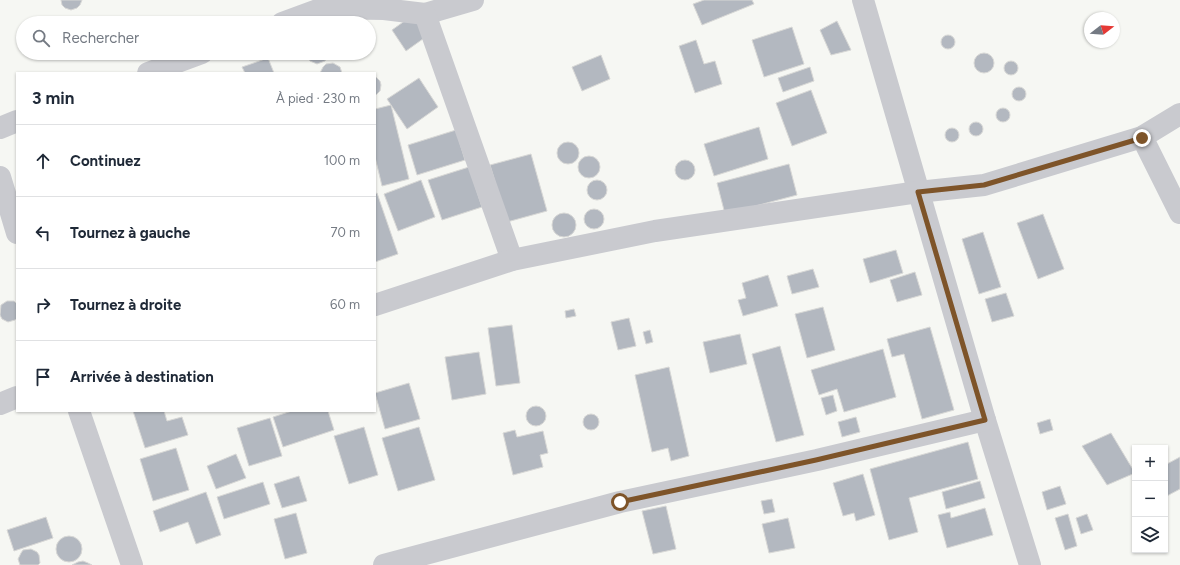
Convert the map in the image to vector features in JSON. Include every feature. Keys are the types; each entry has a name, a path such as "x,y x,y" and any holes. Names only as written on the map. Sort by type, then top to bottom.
{"street":[{"path":"301,16 323,8 384,9 425,14 473,0"},
{"path":"863,0 985,420 1030,565"},
{"path":"425,14 512,260"},
{"path":"151,72 183,60"},
{"path":"376,305 512,260 655,231 918,192 984,185 1142,138 1180,114"},
{"path":"0,128 16,121"},
{"path":"1142,138 1180,213"},
{"path":"0,177 16,230"},
{"path":"0,404 16,397"},
{"path":"79,412 132,565"},
{"path":"384,565 620,502 816,460 985,420"}],"building":[{"path":"61,0 82,0 77,8 71,10 62,5"},
{"path":"704,0 752,0 754,4 702,25 693,4"},
{"path":"413,15 427,36 406,51 392,30"},
{"path":"837,21 851,50 831,55 820,30"},
{"path":"792,27 804,64 764,77 752,40"},
{"path":"945,35 951,35 955,39 955,45 951,49 945,49 941,45 941,39"},
{"path":"696,40 704,64 715,61 722,84 695,93 679,46"},
{"path":"980,53 988,53 994,59 994,67 988,73 980,73 974,67 974,59"},
{"path":"601,55 610,79 582,91 572,67"},
{"path":"262,60 269,60 274,72 244,72 242,67"},
{"path":"309,60 326,60 317,64"},
{"path":"1008,61 1014,61 1018,65 1018,71 1014,75 1008,75 1004,71 1004,65"},
{"path":"333,63 340,67 342,72 320,72 326,64"},
{"path":"810,67 814,81 783,92 778,78"},
{"path":"376,77 380,81 380,91 376,95"},
{"path":"419,78 438,107 407,129 387,99"},
{"path":"1016,87 1022,87 1026,91 1026,97 1022,101 1016,101 1012,97 1012,91"},
{"path":"811,90 827,133 792,146 776,103"},
{"path":"391,105 409,179 382,186 376,161 376,109"},
{"path":"1000,108 1006,108 1010,112 1010,118 1006,122 1000,122 996,118 996,112"},
{"path":"973,122 979,122 983,126 983,132 979,136 973,136 969,132 969,126"},
{"path":"759,127 768,159 714,176 704,144"},
{"path":"949,128 955,128 959,132 959,138 955,142 949,142 945,138 945,132"},
{"path":"456,130 465,160 417,175 408,145"},
{"path":"568,142 576,145 579,153 576,161 568,164 560,161 557,153 560,145"},
{"path":"531,154 547,211 507,222 490,165"},
{"path":"589,156 593,157 599,163 599,171 593,177 589,178 585,177 579,171 578,167 579,163 585,157"},
{"path":"685,160 692,163 695,170 692,177 685,180 678,177 675,170 678,163"},
{"path":"789,164 797,195 725,214 717,183"},
{"path":"469,167 482,207 442,220 428,180"},
{"path":"421,180 435,217 398,231 384,194"},
{"path":"597,180 604,183 607,190 604,197 597,200 590,197 587,190 590,183"},
{"path":"376,194 398,254 376,262"},
{"path":"594,209 601,212 604,219 601,226 594,229 587,226 584,219 587,212"},
{"path":"564,213 572,217 576,225 572,233 564,237 556,233 552,225 556,217"},
{"path":"1043,214 1064,269 1038,279 1017,223"},
{"path":"983,232 1001,287 979,294 962,239"},
{"path":"896,250 903,273 870,283 863,259"},
{"path":"813,269 819,287 792,294 787,276"},
{"path":"915,272 922,295 897,302 890,280"},
{"path":"768,275 778,306 743,316 738,300 746,298 742,283"},
{"path":"1006,293 1014,316 992,322 985,299"},
{"path":"7,301 14,301 16,303 15,320 8,322 2,319 0,315 1,305"},
{"path":"823,307 835,350 807,358 795,314"},
{"path":"574,309 576,316 566,318 565,311"},
{"path":"629,318 636,346 618,350 611,322"},
{"path":"512,325 520,383 496,386 488,328"},
{"path":"930,327 954,410 922,419 904,354 892,357 887,339"},
{"path":"650,330 653,342 646,344 643,332"},
{"path":"740,334 747,364 710,373 703,342"},
{"path":"780,346 804,435 776,442 752,354"},
{"path":"883,349 896,397 844,412 837,389 819,395 811,370"},
{"path":"479,352 486,394 452,400 445,357"},
{"path":"669,367 689,456 671,461 668,448 652,452 635,375"},
{"path":"409,383 420,419 385,429 376,393"},
{"path":"833,395 837,411 826,415 821,398"},
{"path":"536,406 543,409 546,416 543,423 536,426 529,423 526,416 529,409"},
{"path":"133,412 164,412 167,421 182,417 188,435 145,448"},
{"path":"289,412 328,412 334,430 283,447 273,417"},
{"path":"591,414 598,419 599,422 594,429 591,430 584,425 583,422 588,415"},
{"path":"856,417 860,432 842,437 838,422"},
{"path":"270,418 282,456 249,466 237,428"},
{"path":"1050,419 1053,430 1040,434 1037,423"},
{"path":"364,427 378,475 349,484 334,436"},
{"path":"419,427 435,480 398,491 382,438"},
{"path":"515,430 517,437 543,431 548,453 540,455 543,467 513,475 503,433"},
{"path":"1111,433 1132,468 1132,474 1107,485 1082,446"},
{"path":"968,442 978,479 909,498 918,532 889,540 870,469"},
{"path":"176,448 189,490 153,501 140,459"},
{"path":"236,454 246,478 216,489 207,466"},
{"path":"1180,457 1180,489 1168,495 1168,481 1168,463"},
{"path":"863,474 875,515 856,521 854,513 843,516 833,483"},
{"path":"299,476 307,501 282,508 274,484"},
{"path":"980,481 985,498 946,509 942,492"},
{"path":"263,482 270,504 224,519 217,497"},
{"path":"1060,486 1066,504 1047,510 1042,492"},
{"path":"206,492 221,535 196,544 188,522 160,532 153,511"},
{"path":"772,499 775,512 764,514 761,501"},
{"path":"666,506 676,549 653,554 642,511"},
{"path":"985,508 993,535 947,548 938,515 950,512 951,518"},
{"path":"296,513 307,553 285,559 274,519"},
{"path":"1068,514 1077,546 1065,550 1055,518"},
{"path":"1087,514 1093,530 1081,534 1076,518"},
{"path":"46,517 53,538 14,551 7,530"},
{"path":"788,518 795,548 769,553 762,524"},
{"path":"69,536 78,540 82,549 78,558 69,562 60,558 56,549 60,540"},
{"path":"31,549 39,555 40,563 38,565 20,565 18,559 23,550"},
{"path":"83,561 92,565 72,565 78,562"}],"route":[{"path":"620,502 816,460 985,420 918,192 984,185 1142,138"}]}
